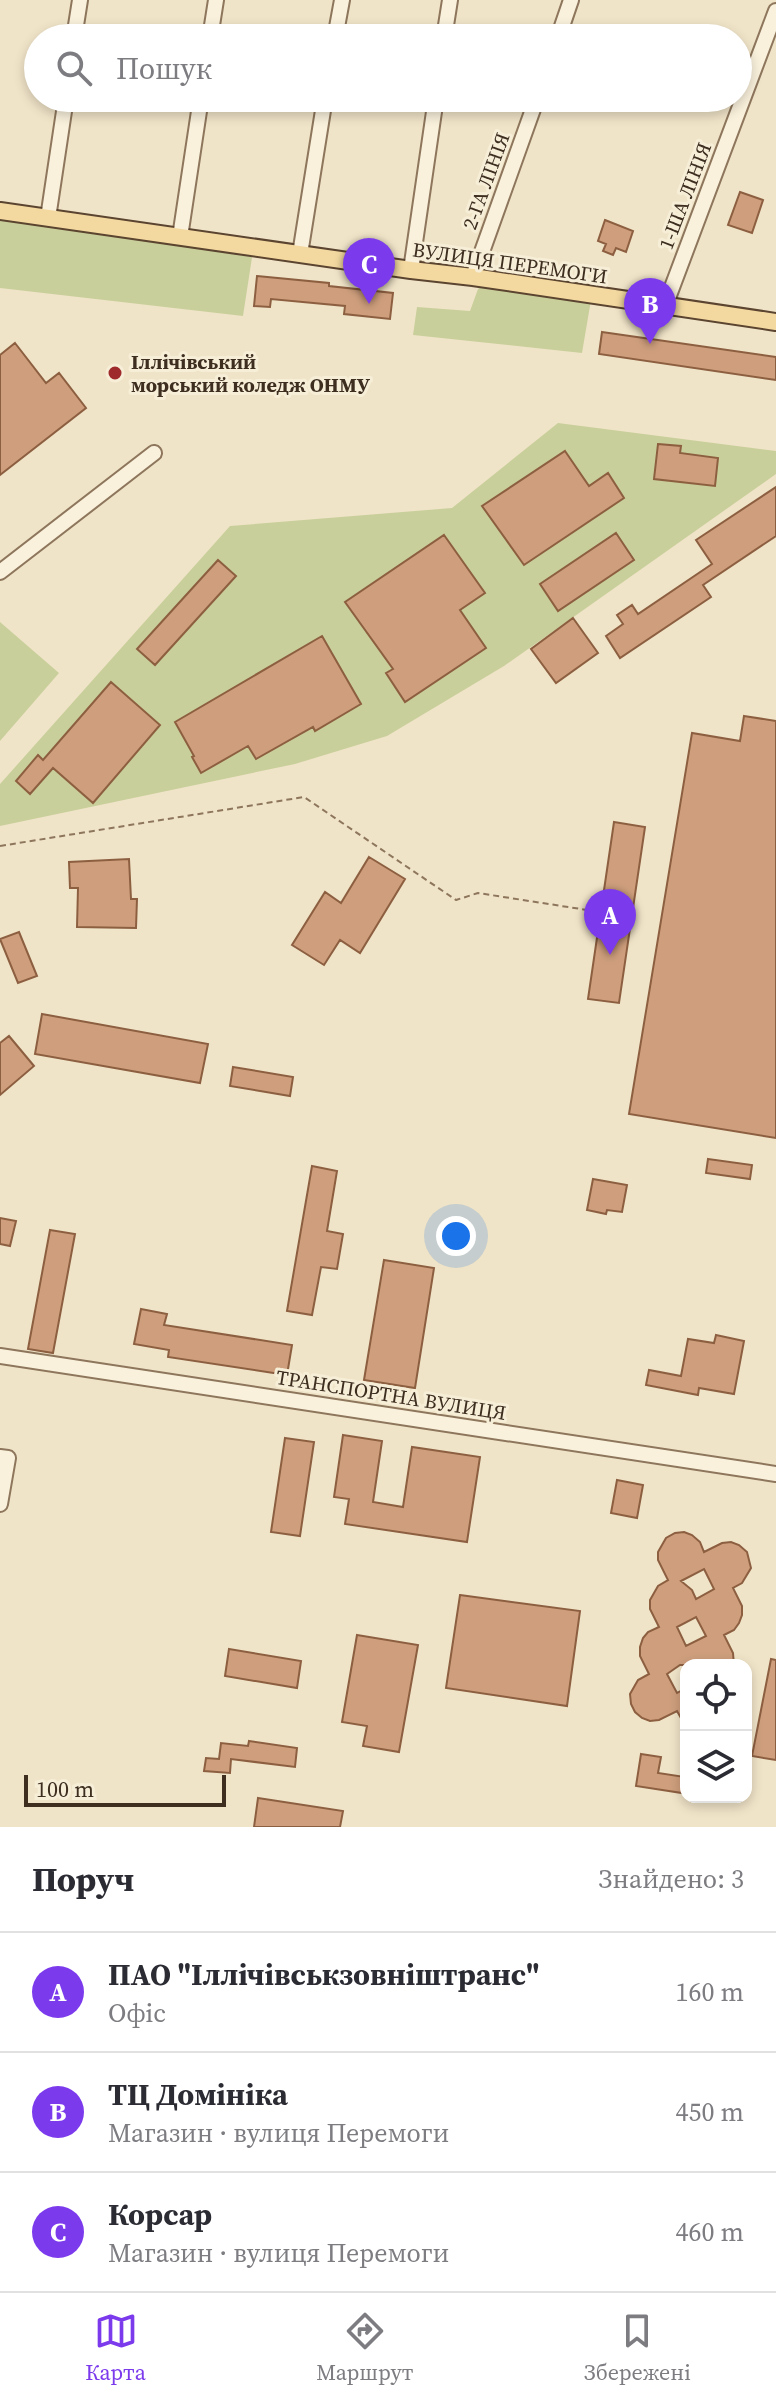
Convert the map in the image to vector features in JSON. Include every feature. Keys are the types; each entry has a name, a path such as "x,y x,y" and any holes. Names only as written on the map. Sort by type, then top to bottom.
{"main road":[{"name":"ВУЛИЦЯ ПЕРЕМОГИ","path":"0,211 776,322"}],"street":[{"path":"76,24 80,0"},
{"path":"212,24 216,0"},
{"path":"338,24 342,0"},
{"path":"446,24 450,0"},
{"path":"563,24 571,0"},
{"name":"1-ША ЛІНІЯ","path":"752,75 776,11"},
{"path":"48,218 64,112"},
{"path":"180,237 199,112"},
{"path":"300,254 323,112"},
{"path":"411,270 434,112"},
{"name":"2-ГА ЛІНІЯ","path":"473,277 532,112"},
{"name":"1-ША ЛІНІЯ","path":"665,306 738,112"},
{"path":"0,572 154,453"},
{"name":"ТРАНСПОРТНА ВУЛИЦЯ","path":"0,1356 776,1474"},
{"path":"0,1457 8,1458 0,1504"}],"path":[{"path":"0,846 304,797 456,900 478,893 600,912"}],"green space":[{"path":"0,220 253,251 243,316 0,288"},
{"path":"483,284 591,300 582,353 413,335 417,307 470,311"},
{"path":"558,423 776,451 776,474 504,666 387,736 295,764 0,826 0,784 230,526 452,508"},
{"path":"0,622 59,673 0,741"}],"building":[{"path":"740,192 763,200 752,233 728,225"},
{"path":"605,220 633,231 626,252 616,248 613,255 603,251 606,244 598,241"},
{"path":"257,276 393,293 390,319 344,314 345,306 271,299 270,307 254,306"},
{"path":"602,332 776,357 776,380 599,354"},
{"path":"15,343 46,383 59,373 86,408 0,475 0,355"},
{"path":"658,444 681,446 680,453 718,458 715,486 654,479"},
{"path":"565,451 589,486 608,473 624,498 524,565 482,506"},
{"path":"776,487 776,536 703,585 711,597 620,658 606,636 623,624 617,615 632,605 638,614 712,564 696,540"},
{"path":"616,533 634,560 558,611 540,584"},
{"path":"444,535 485,593 460,610 486,648 405,702 386,673 393,669 345,602"},
{"path":"218,560 236,576 155,665 137,649"},
{"path":"573,618 598,653 556,683 531,649"},
{"path":"322,636 361,704 315,731 313,727 256,759 248,746 201,773 175,722"},
{"path":"111,682 160,725 93,803 53,768 30,794 16,781 38,755 43,760"},
{"path":"744,716 776,721 776,1138 629,1114 692,733 740,741"},
{"path":"614,822 645,827 619,1003 588,999"},
{"path":"369,857 405,879 360,953 340,940 324,965 292,945 325,892 341,903"},
{"path":"129,859 131,899 137,899 136,928 77,927 78,888 70,888 69,862"},
{"path":"19,932 37,976 18,983 0,939"},
{"path":"42,1014 208,1044 200,1083 35,1054"},
{"path":"9,1036 34,1066 0,1095 0,1043"},
{"path":"233,1067 293,1077 290,1096 230,1086"},
{"path":"708,1159 752,1165 750,1179 706,1173"},
{"path":"312,1166 337,1171 327,1231 343,1234 337,1269 321,1267 312,1315 287,1311"},
{"path":"593,1179 627,1185 622,1212 607,1210 606,1214 587,1210"},
{"path":"0,1218 16,1221 10,1246 0,1244"},
{"path":"50,1230 75,1234 53,1353 28,1349"},
{"path":"384,1260 434,1268 415,1388 364,1380"},
{"path":"141,1309 167,1314 164,1325 292,1345 287,1375 168,1357 169,1350 134,1344"},
{"path":"716,1335 744,1341 734,1394 699,1388 698,1395 646,1385 649,1370 681,1376 688,1339 714,1343"},
{"path":"343,1435 382,1441 373,1502 403,1507 412,1447 480,1457 467,1542 345,1524 349,1499 334,1497"},
{"path":"285,1438 314,1442 300,1536 271,1532"},
{"path":"617,1480 643,1485 637,1518 611,1513"},
{"path":"684,1532 700,1542 704,1552 731,1542 747,1552 751,1568 742,1583 733,1588 742,1606 742,1615 734,1630 724,1635 734,1659 680,1659 680,1665 667,1674 677,1693 680,1691 680,1716 677,1711 650,1721 635,1712 630,1694 638,1680 649,1674 640,1656 640,1647 648,1632 659,1627 650,1609 650,1600 658,1586 668,1580 658,1560 658,1552 666,1538","holes":["704,1569 714,1589 696,1599 692,1590 681,1581","696,1617 706,1636 686,1646 677,1627"]},
{"path":"460,1595 580,1611 567,1706 446,1688"},
{"path":"357,1635 418,1645 399,1752 363,1746 367,1726 342,1722"},
{"path":"229,1649 301,1661 297,1688 225,1676"},
{"path":"771,1659 776,1660 776,1760 752,1756"},
{"path":"249,1741 297,1748 295,1767 231,1759 230,1773 204,1771 206,1758 219,1759 221,1743 248,1746"},
{"path":"641,1754 661,1757 658,1773 680,1776 680,1793 636,1786"},
{"path":"258,1798 343,1811 340,1827 254,1827"}],"place":[{"name":"Корсар","path":"369,304"},
{"name":"ТЦ Домініка","path":"650,344"},
{"name":"Іллічівський морський коледж ОНМУ","path":"115,373"},
{"name":"ПАО \"Іллічівськзовніштранс\"","path":"610,955"}]}
